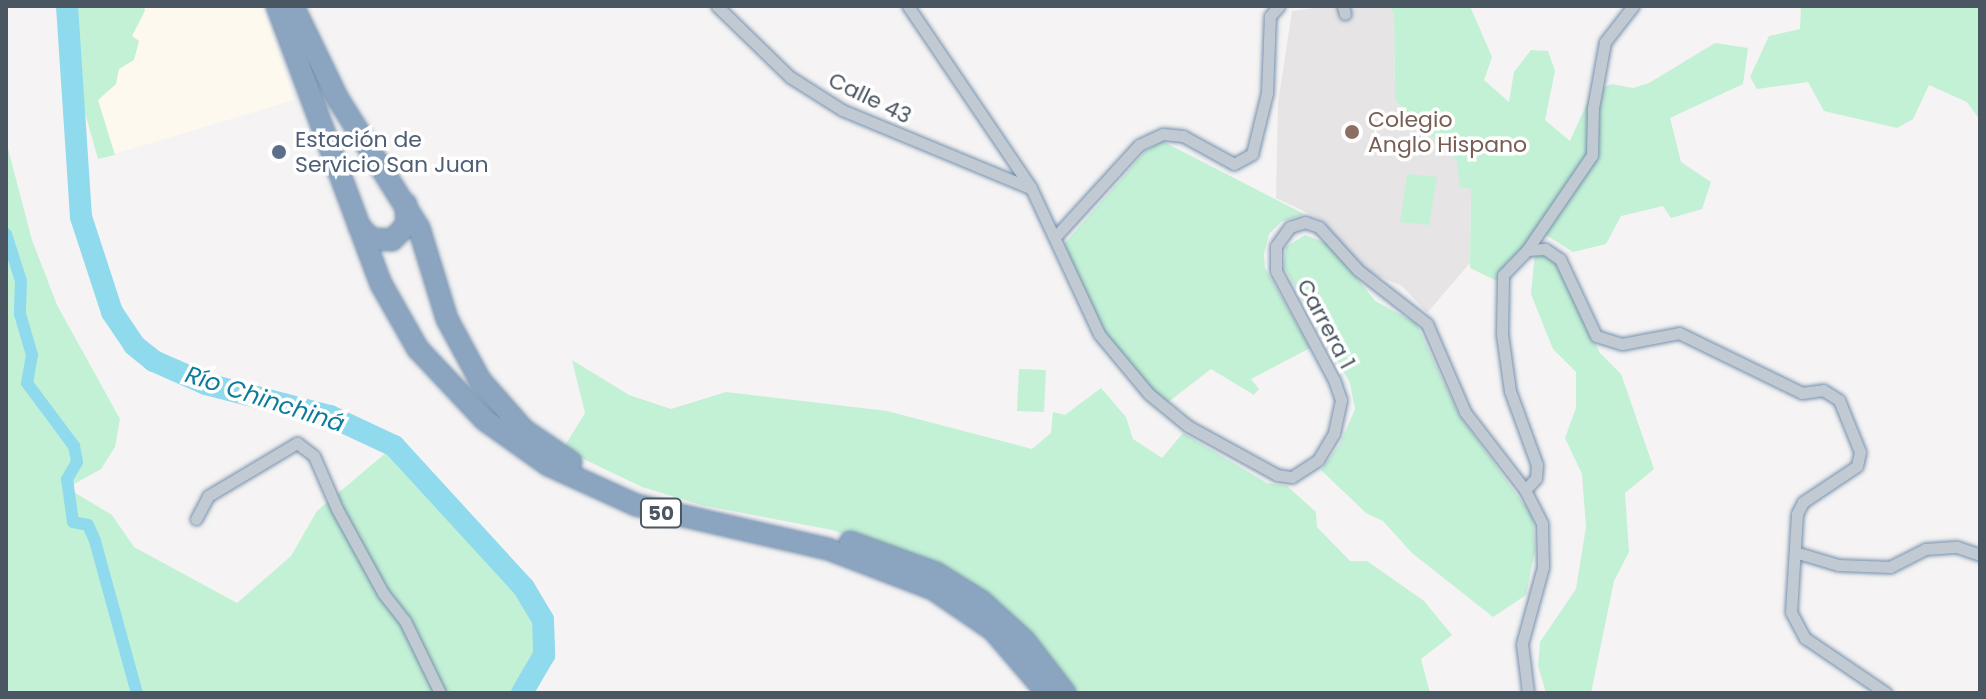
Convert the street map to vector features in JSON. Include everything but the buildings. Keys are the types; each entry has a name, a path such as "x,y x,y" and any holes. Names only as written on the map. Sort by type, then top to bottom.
{"highway":[{"name":"50","path":"277,6 381,284 418,349 447,385 513,442 592,488 636,505 828,549 922,584 993,630 1047,693"},
{"name":"50","path":"293,6 331,87 406,204 426,246 462,350 503,408 557,454 640,494 697,512 828,536 936,573 1003,619 1065,693"},
{"path":"357,222 371,239 392,240 407,225 406,204"}],"street":[{"name":"Calle 43","path":"717,6 790,77 842,110 1031,188"},
{"name":"Carrera 1","path":"908,6 1031,188 1099,334 1149,394 1188,426 1277,475 1292,477 1318,460 1341,417 1334,380 1276,271 1274,257 1290,227 1305,222 1319,227 1365,276 1427,324 1465,412 1538,511 1544,539 1543,567 1522,644 1528,693"},
{"path":"1055,237 1139,145 1163,134 1183,136 1234,164 1252,154 1267,93 1270,16 1279,6"},
{"path":"1525,490 1536,478 1537,465 1510,391 1500,290 1507,265 1536,249 1592,155 1593,108 1605,42 1633,6"},
{"path":"1536,249 1569,272 1596,336 1622,344 1679,333 1802,393 1823,390 1839,400 1860,452 1857,466 1844,478 1803,502 1797,514 1798,553 1791,612 1796,628 1886,693"},
{"path":"196,519 208,496 297,443 314,456 337,509 383,593 405,621 440,693"},
{"path":"1798,553 1838,565 1890,567 1925,549 1957,547 1980,555"}],"shaded area":[{"path":"118,6 263,6 294,100 98,159 85,113 119,27"},
{"name":"Colegio Anglo Hispano","path":"1330,6 1388,6 1394,14 1395,100 1457,161 1471,189 1470,263 1427,313 1402,286 1361,269 1320,219 1276,198 1278,103 1292,11"}],"green space":[{"path":"75,6 144,6 145,11 132,36 139,41 134,60 119,69 116,84 98,100 115,155 98,159 85,113"},
{"path":"1388,6 1470,6 1492,57 1484,80 1509,102 1514,72 1531,50 1548,51 1555,71 1545,120 1570,141 1592,92 1612,84 1633,88 1649,83 1715,43 1748,48 1743,84 1670,118 1681,162 1711,182 1702,209 1671,218 1663,206 1621,216 1606,244 1573,252 1546,235 1507,262 1499,282 1470,268 1471,189 1460,187 1457,161 1395,100 1394,14"},
{"path":"1801,6 1980,6 1980,120 1967,102 1929,85 1913,119 1897,128 1824,111 1808,82 1757,89 1750,77 1769,36 1800,29"},
{"path":"6,141 32,240 57,305 120,419 115,447 101,469 67,488 112,515 134,547 237,603 291,556 317,511 394,446 524,588 543,620 544,655 522,693 6,693"},
{"path":"1162,141 1304,214 1281,222 1269,234 1264,254 1265,268 1310,348 1251,379 1259,389 1254,395 1211,369 1167,403 1152,391 1104,332 1064,244 1145,152"},
{"path":"1407,174 1437,177 1429,225 1400,222"},
{"path":"1305,235 1331,245 1375,301 1416,323 1459,415 1533,517 1535,551 1526,595 1493,617 1412,553 1383,521 1366,513 1321,470 1340,444 1355,409 1350,383 1284,267 1286,247"},
{"path":"1535,252 1554,260 1600,353 1621,374 1654,469 1625,493 1629,552 1614,581 1591,693 1546,693 1538,666 1540,642 1576,589 1586,527 1582,474 1565,438 1576,408 1576,372 1553,349 1531,294"},
{"path":"572,360 629,395 671,409 726,392 887,411 1032,449 1051,433 1053,412 1065,415 1101,388 1126,417 1133,439 1162,458 1183,433 1267,483 1287,486 1316,512 1317,527 1350,561 1367,561 1424,601 1452,635 1421,659 1430,693 1077,693 1030,636 938,566 832,530 701,505 642,487 563,449 585,413"},
{"path":"1019,369 1046,370 1044,412 1017,411"}],"waterway":[{"name":"Río Chinchiná","path":"67,6 81,217 112,312 134,345 154,361 206,384 330,416 394,446 524,588 543,620 544,655 522,693"},
{"path":"6,234 21,281 20,314 32,355 27,383 74,446 77,462 67,479 73,522 88,525 95,541 137,693"}],"place":[{"name":"Colegio Anglo Hispano","path":"1352,132"},
{"name":"Estación de Servicio San Juan","path":"279,152"}]}
